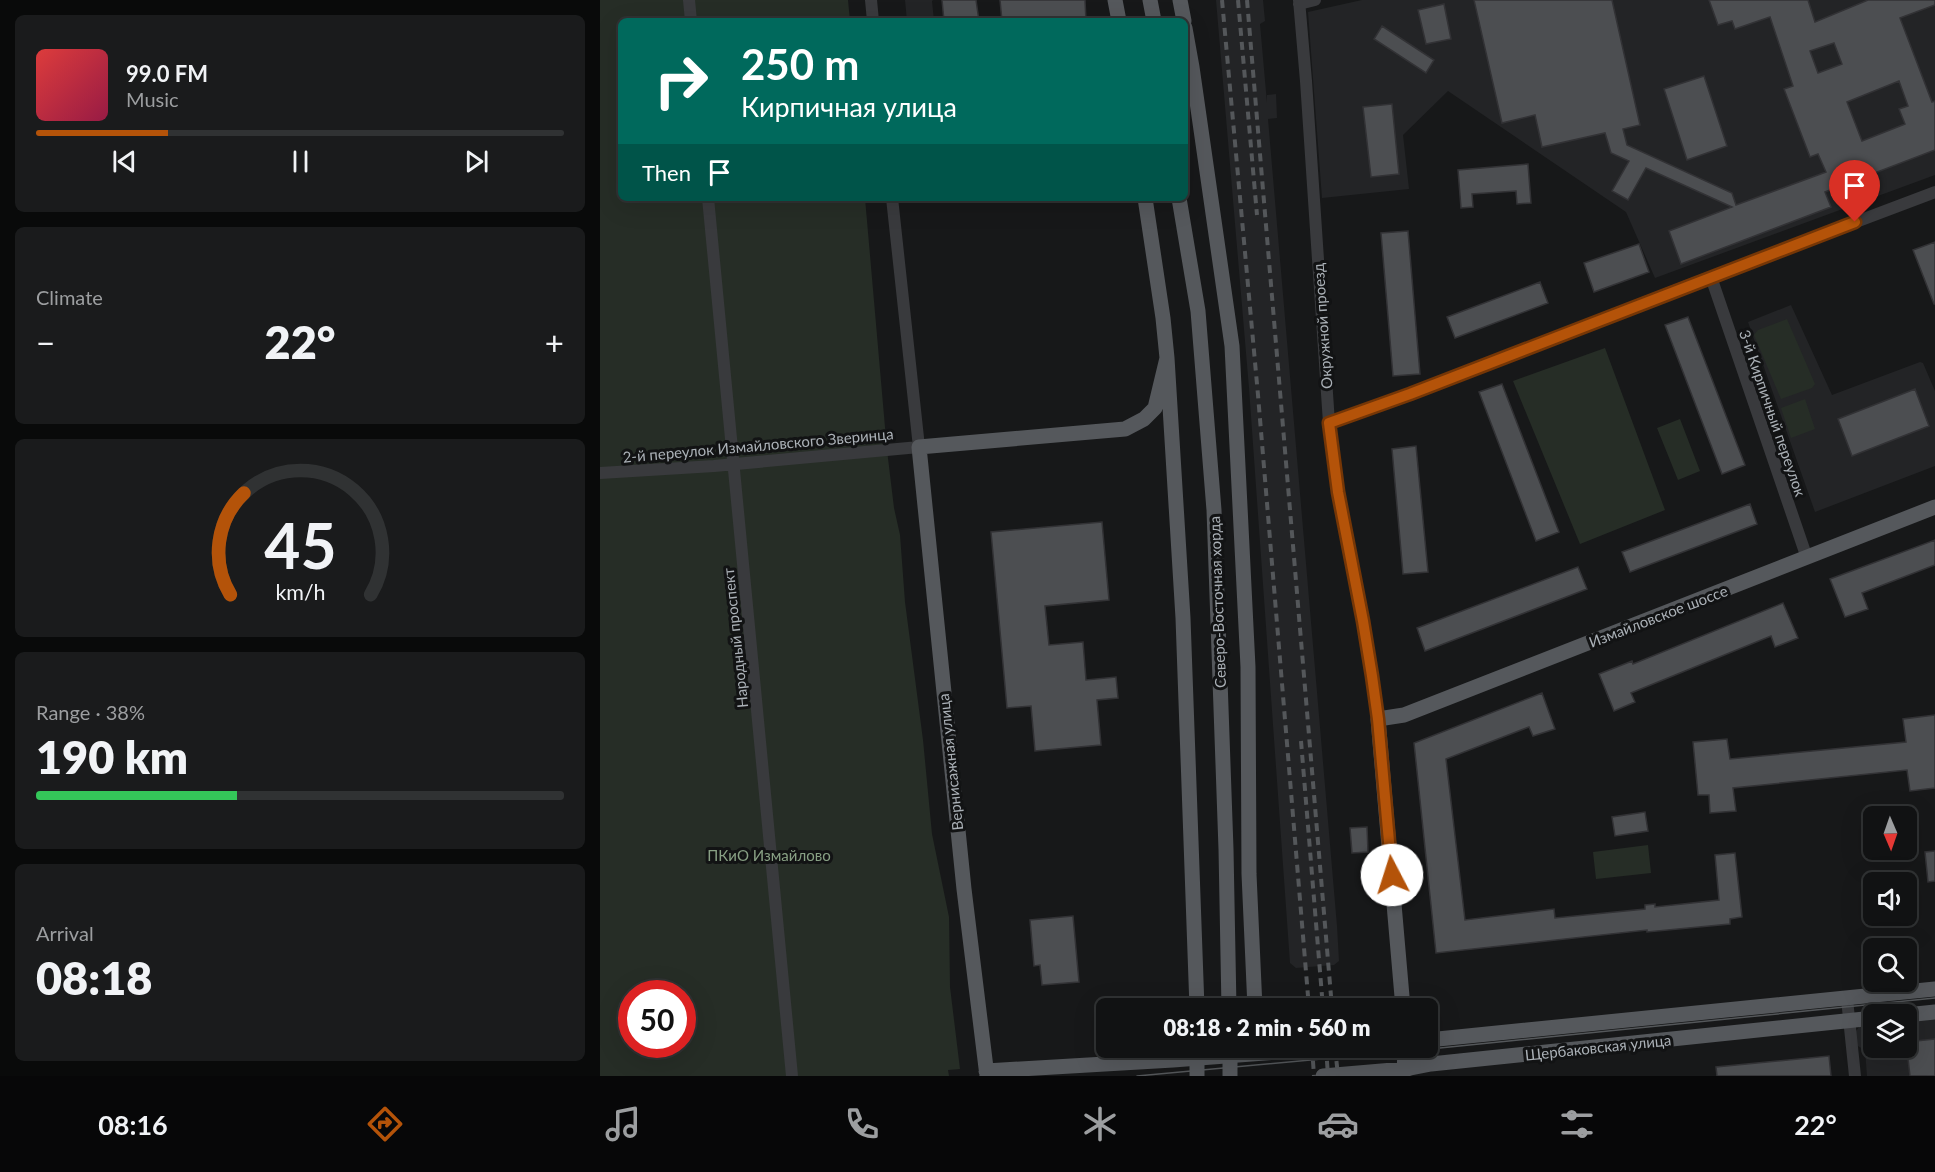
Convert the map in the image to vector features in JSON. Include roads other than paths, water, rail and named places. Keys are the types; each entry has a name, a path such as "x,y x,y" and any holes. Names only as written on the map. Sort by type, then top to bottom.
{"main road":[{"path":"1115,0 1118,18"},
{"path":"1150,0 1153,18"},
{"path":"1180,0 1183,18"},
{"path":"1188,48 1223,280 1232,356 1248,667 1249,874 1255,998"},
{"path":"1144,201 1167,358 1183,618 1197,998"},
{"name":"Северо-Восточная хорда","path":"1180,201 1198,311 1214,510 1226,838 1229,998"},
{"path":"919,447 1125,429 1144,419 1155,408 1167,358"},
{"name":"Вернисажная улица","path":"919,447 964,889 987,1073"},
{"name":"Измайловское шоссе","path":"1378,719 1404,716 1935,507"},
{"name":"Окружной проезд","path":"1378,719 1402,998"},
{"name":"Щербаковская улица","path":"1438,1039 1935,989"},
{"path":"1917,1014 1935,1012"},
{"name":"Щербаковская улица","path":"1323,1076 1404,1072 1473,1060 1863,1019"},
{"path":"1197,1058 1197,1076"},
{"path":"987,1073 1202,1058"},
{"path":"1230,1058 1230,1076"}],"street":[{"path":"689,0 691,18"},
{"path":"871,0 873,18"},
{"path":"1299,2 1315,0"},
{"name":"Окружной проезд","path":"1299,2 1329,423 1338,492 1363,621 1378,719"},
{"path":"1329,423 1935,192"},
{"name":"Народный проспект","path":"708,201 792,1076"},
{"path":"892,201 919,447"},
{"name":"3-й Кирпичный переулок","path":"1711,277 1807,558"},
{"name":"2-й переулок Измайловского Зверинца","path":"600,473 733,464 919,447"},
{"path":"1846,999 1855,1076"}],"tram line":[{"path":"1137,1076 1935,998"}],"railway":[{"path":"1222,0 1258,395 1308,998"},
{"path":"1238,0 1257,215"},
{"path":"1247,0 1331,998"},
{"path":"1301,741 1322,998"},
{"path":"1313,1058 1314,1076"},
{"path":"1327,1058 1328,1076"},
{"path":"1336,1058 1338,1076"}],"park label":[{"name":"ПКиО Измайлово","path":"769,855"}]}
